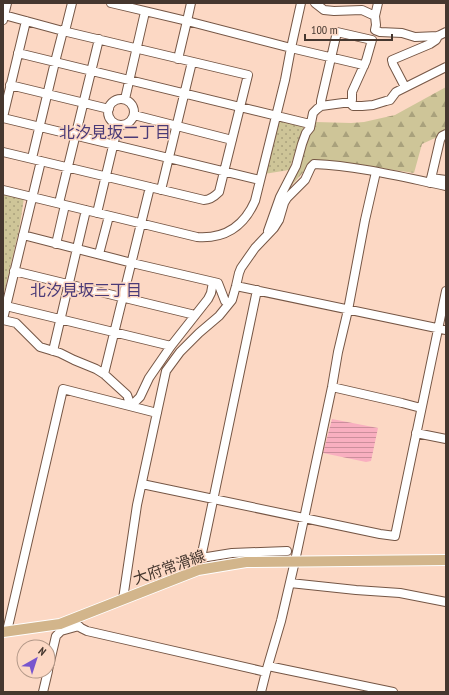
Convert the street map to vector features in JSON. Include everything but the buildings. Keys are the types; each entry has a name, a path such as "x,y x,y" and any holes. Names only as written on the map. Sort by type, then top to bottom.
{"main road":[{"name":"大府常滑線","path":"5,632 60,624 198,570 246,562 446,560"}],"street":[{"path":"3,152 150,188 208,200 219,192 248,75 4,17 7,3"},
{"path":"32,158 63,31 66,27 72,3"},
{"path":"111,3 364,66"},
{"path":"178,59 191,3"},
{"path":"3,190 197,237 220,235 234,228 247,216 255,200 301,3"},
{"path":"315,3 324,10 362,10 375,16"},
{"path":"350,103 352,100 352,92 364,66 375,30 375,16 378,3"},
{"path":"125,99 146,12"},
{"path":"26,21 3,117 260,180"},
{"path":"375,30 380,32 402,33 415,37 438,36 446,32"},
{"path":"321,106 337,32 372,40"},
{"path":"405,87 392,60 430,44 436,40 438,36"},
{"path":"56,244 68,167 99,40"},
{"path":"18,53 310,124"},
{"path":"161,190 192,62"},
{"path":"267,234 280,197 296,166 302,144 306,133 310,128 310,124 316,109 321,106 343,103 350,103 353,106 373,105 390,100 396,92 446,67"},
{"path":"10,85 109,109"},
{"path":"125,99 134,107 134,115 127,124 118,125 109,117 109,109 110,105 116,100 125,99"},
{"path":"134,115 232,140"},
{"path":"97,213 118,125"},
{"path":"430,180 440,140 442,136 446,134"},
{"path":"41,161 3,319 16,323 40,347 60,353 104,374 127,395 131,406"},
{"path":"123,599 137,504 166,371 180,352 219,316 232,300 241,268 255,248 274,228 279,220 287,198 305,180 313,165 318,164 430,180 446,180"},
{"path":"261,692 281,621 295,561 376,172"},
{"path":"430,180 446,186"},
{"path":"104,374 150,188"},
{"path":"53,351 86,210"},
{"path":"99,254 109,216"},
{"path":"23,236 218,283 225,301 228,304"},
{"path":"14,271 195,315"},
{"path":"131,406 140,397 149,378 171,346 208,299 213,282"},
{"path":"236,286 442,329"},
{"path":"257,290 201,558 238,552 287,550"},
{"path":"142,484 373,533 395,536 421,408 442,329 446,291"},
{"path":"6,306 171,346"},
{"path":"332,387 421,408"},
{"path":"5,632 63,389 157,413"},
{"path":"416,432 446,439"},
{"path":"290,583 400,593 446,602"},
{"path":"55,639 61,631 79,626 87,631 267,669 393,692"},
{"path":"43,692 46,679"}],"green space":[{"path":"446,87 446,133 422,144 414,173 314,160 284,194 316,122 364,122 395,115"},
{"path":"278,118 305,124 289,170 264,174"},
{"path":"3,194 24,198 19,230 3,297"}],"shaded area":[{"path":"332,419 378,428 371,461 366,462 323,453"}],"district":[{"name":"北汐見坂二丁目","path":"115,132"},
{"name":"北汐見坂三丁目","path":"86,290"}]}
